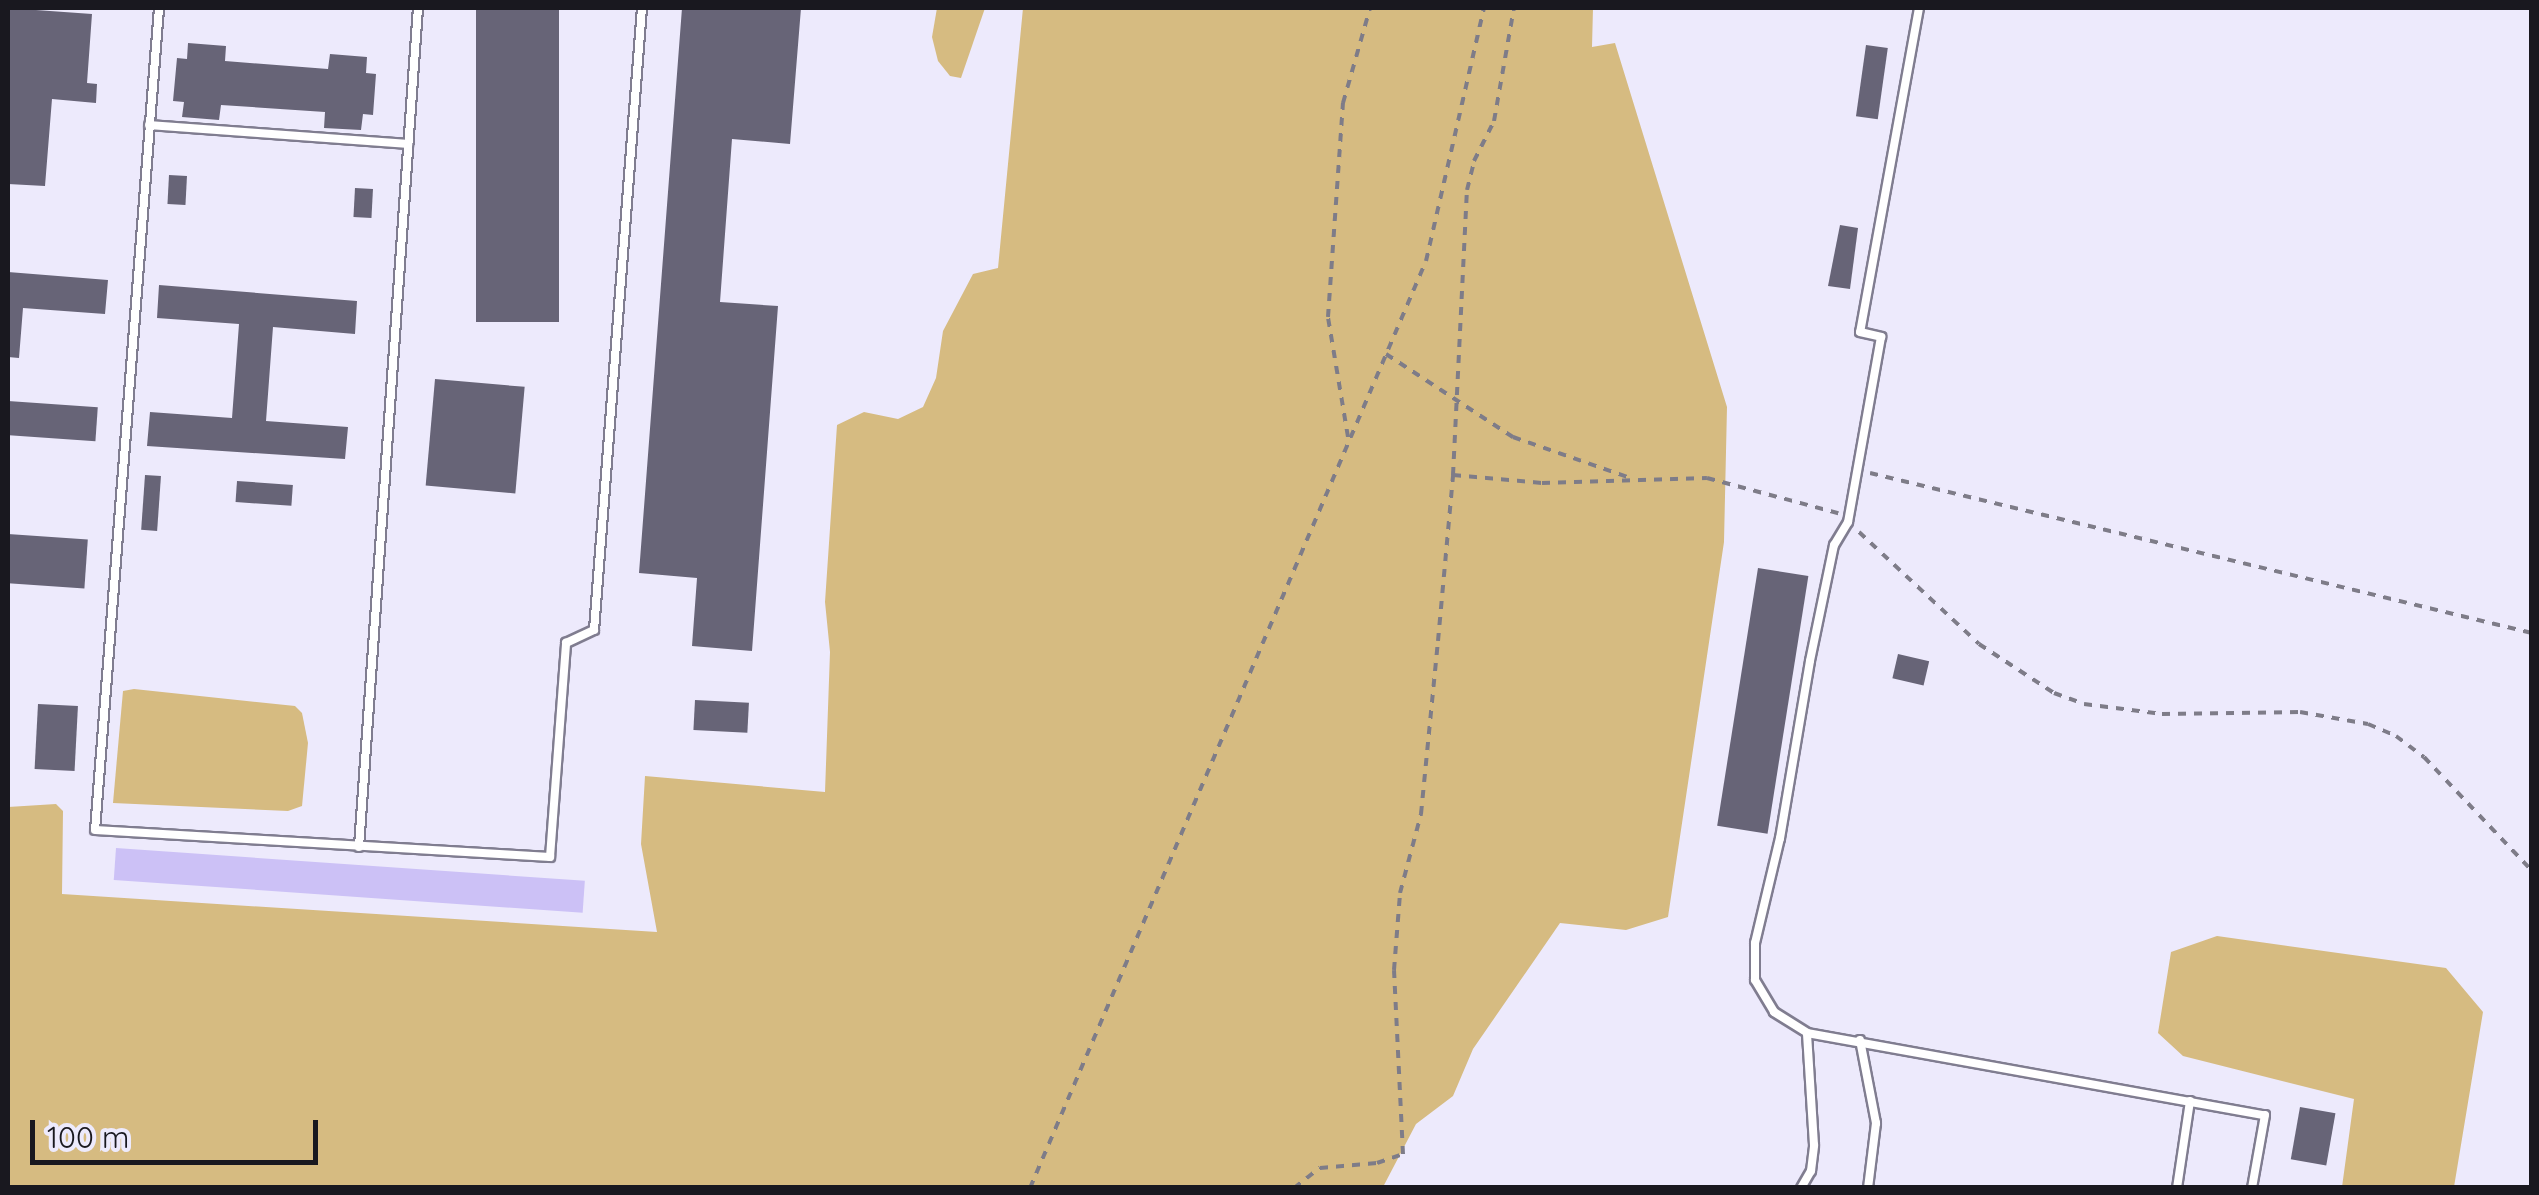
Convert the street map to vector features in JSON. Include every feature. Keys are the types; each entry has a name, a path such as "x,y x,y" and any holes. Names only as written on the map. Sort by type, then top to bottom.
{"lane":[{"path":"159,8 95,830 550,858 566,643 594,630 642,8"},
{"path":"359,847 418,8"},
{"path":"1919,8 1860,332 1881,337 1849,518 1834,545 1780,838 1755,943 1755,980 1774,1012 1807,1033 2265,1115 2252,1188"},
{"path":"149,125 408,144"},
{"path":"1801,1188 1811,1171 1814,1145 1807,1033"},
{"path":"1860,1040 1876,1122 1868,1188"},
{"path":"2178,1188 2190,1101"}],"path":[{"path":"1349,438 1328,317 1342,104 1370,8"},
{"path":"1030,1188 1426,261 1484,8"},
{"path":"1294,1188 1320,1168 1377,1163 1403,1154 1394,970 1400,893 1421,814 1453,475 1466,190 1474,162 1494,121 1514,8"},
{"path":"1386,354 1513,437 1634,479"},
{"path":"1858,470 2532,632"},
{"path":"1453,475 1542,483 1707,478 1849,518 1979,644 2054,693 2084,704 2137,713 2300,712 2368,724 2424,757 2532,872"}],"shaded area":[{"path":"937,8 985,8 961,78 950,76 938,61 932,37"},
{"path":"1023,8 1593,8 1592,47 1615,43 1727,407 1724,542 1668,917 1626,930 1560,923 1473,1049 1453,1096 1416,1124 1383,1187 8,1187 8,807 56,804 63,811 62,894 657,932 641,844 645,776 825,792 830,652 825,602 837,425 864,412 898,419 923,407 936,378 943,331 973,274 998,268"},
{"path":"123,691 295,706 302,713 308,743 302,806 288,811 113,803"},
{"path":"116,848 585,881 583,913 114,880"},
{"path":"2217,936 2446,968 2483,1012 2454,1187 2342,1187 2354,1099 2183,1056 2158,1033 2171,952"}],"building":[{"path":"8,8 92,14 87,83 97,84 96,103 52,99 45,186 8,184"},
{"path":"476,8 559,8 559,322 476,322"},
{"path":"682,8 801,8 790,144 732,139 720,302 778,306 752,651 692,646 697,578 639,573"},
{"path":"188,43 226,46 225,61 328,69 330,54 367,57 366,73 376,74 373,115 363,114 361,130 324,128 325,112 221,105 219,120 182,117 184,102 173,101 177,58 187,59"},
{"path":"1866,45 1888,48 1878,119 1856,116"},
{"path":"169,175 187,176 185,205 167,204"},
{"path":"355,188 373,189 371,218 353,217"},
{"path":"1840,225 1858,228 1850,289 1828,286"},
{"path":"8,272 108,280 105,314 23,308 19,358 8,357"},
{"path":"159,285 357,301 355,334 273,327 266,421 348,427 345,459 147,446 150,412 232,418 239,324 157,318"},
{"path":"435,379 525,387 515,493 426,486"},
{"path":"8,401 98,407 95,441 8,435"},
{"path":"145,475 161,476 157,531 141,530"},
{"path":"237,481 293,485 291,506 236,502"},
{"path":"8,534 88,540 84,588 8,583"},
{"path":"1758,568 1808,576 1768,834 1717,826"},
{"path":"1898,654 1929,661 1924,686 1892,678"},
{"path":"695,700 749,703 747,733 693,730"},
{"path":"38,704 78,706 75,771 35,769"},
{"path":"2300,1107 2335,1113 2326,1165 2291,1159"}]}
